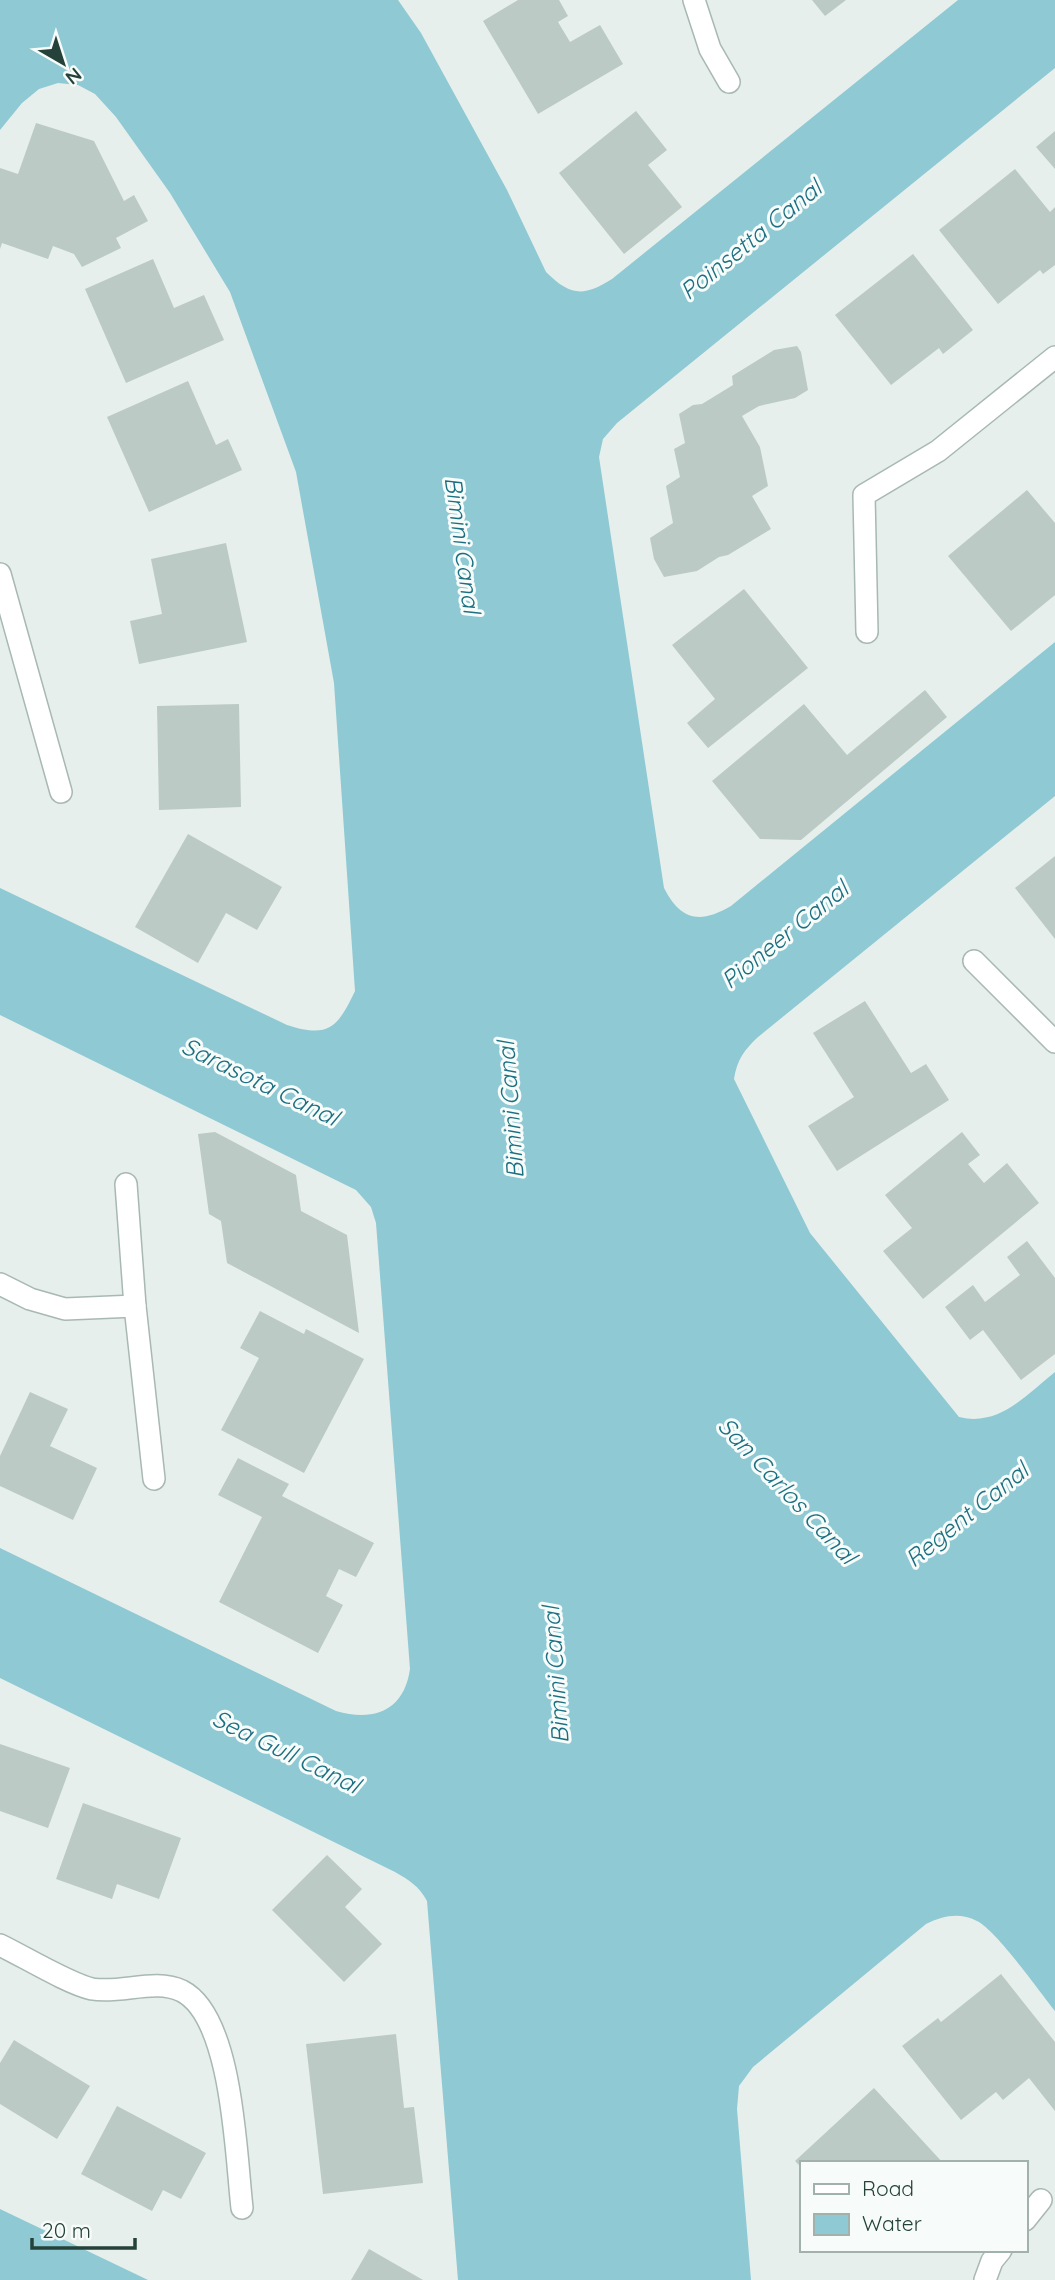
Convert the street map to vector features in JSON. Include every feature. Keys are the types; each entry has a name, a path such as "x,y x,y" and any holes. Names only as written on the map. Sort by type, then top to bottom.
{"street":[{"path":"694,0 710,49 729,82"},
{"path":"867,632 864,495 937,451 1055,357"},
{"path":"0,580 61,792"},
{"path":"974,961 1055,1042"},
{"path":"126,1184 135,1306 154,1479"},
{"path":"0,1284 30,1299 65,1310 135,1306"},
{"path":"0,1945 89,1988 122,1990 164,1986 182,1991 194,1999 214,2034 227,2076 242,2208"},
{"path":"1027,2218 1041,2200"},
{"path":"985,2280 992,2261 999,2252"}],"water":[{"path":"0,0 398,0 421,33 507,190 546,272 570,290 585,291 612,279 958,0 1055,0 1055,68 617,423 603,439 599,457 664,888 670,899 684,913 701,917 731,906 1055,642 1055,796 758,1037 742,1056 734,1079 810,1233 959,1417 973,1419 999,1413 1022,1399 1055,1372 1055,2011 1006,1948 985,1927 964,1917 945,1917 926,1924 753,2067 739,2086 737,2109 751,2280 458,2280 427,1901 421,1891 395,1872 0,1678 0,1548 336,1711 363,1715 385,1710 401,1695 410,1669 376,1223 371,1207 356,1190 0,1015 0,888 287,1025 312,1031 330,1027 343,1014 355,991 334,683 296,472 230,292 170,193 116,117 95,94 78,85 58,83 39,89 22,103 0,130"},
{"path":"0,2209 148,2280 0,2280"}],"building":[{"path":"518,0 559,0 568,16 558,22 570,42 600,25 623,64 538,114 483,21"},
{"path":"812,0 846,0 825,16"},
{"path":"636,111 667,150 648,165 682,207 624,254 559,173"},
{"path":"36,123 94,141 124,201 134,195 148,221 116,238 121,248 82,267 74,254 53,246 48,259 2,243 0,249 0,168 18,174"},
{"path":"1055,131 1055,169 1036,147"},
{"path":"1015,169 1050,212 1055,207 1055,265 1043,274 1040,270 998,304 939,230"},
{"path":"913,254 973,330 943,354 939,348 891,385 835,315"},
{"path":"153,259 174,308 204,295 224,340 126,383 85,289"},
{"path":"797,346 801,352 808,390 795,398 759,406 742,416 760,447 768,486 752,496 771,529 697,571 664,577 654,559 650,538 673,523 666,486 680,477 674,449 685,443 679,414 733,385 732,376 774,350"},
{"path":"188,381 216,445 228,439 242,470 149,512 107,417"},
{"path":"1027,490 1055,523 1055,595 1011,631 948,556"},
{"path":"226,543 247,642 139,664 130,621 162,614 151,559"},
{"path":"744,589 808,668 708,748 687,723 715,699 672,645"},
{"path":"925,690 947,717 801,840 760,839 712,781 804,704 847,755"},
{"path":"239,704 241,807 159,810 157,706"},
{"path":"188,834 282,887 257,930 226,913 198,963 135,927"},
{"path":"1055,856 1055,939 1015,888"},
{"path":"865,1001 911,1073 926,1064 949,1100 837,1171 808,1126 854,1097 813,1033"},
{"path":"215,1132 296,1175 301,1211 347,1235 359,1333 227,1263 221,1221 209,1214 198,1134"},
{"path":"962,1132 980,1155 968,1164 984,1183 1007,1163 1039,1203 923,1299 883,1251 912,1228 885,1195"},
{"path":"1027,1241 1055,1278 1055,1354 1021,1380 983,1330 970,1340 945,1307 973,1285 985,1302 1020,1275 1007,1257"},
{"path":"260,1311 304,1334 306,1329 364,1359 304,1473 221,1430 259,1358 240,1348"},
{"path":"30,1392 68,1409 50,1446 97,1468 73,1520 0,1486 0,1456"},
{"path":"238,1458 289,1484 282,1496 374,1543 356,1577 339,1569 326,1596 343,1605 318,1653 219,1602 262,1517 218,1495"},
{"path":"0,1744 70,1768 48,1828 0,1811"},
{"path":"83,1803 181,1838 159,1899 117,1884 112,1899 56,1879"},
{"path":"327,1855 362,1889 345,1907 382,1944 344,1982 272,1910"},
{"path":"1001,1974 1055,2042 1055,2111 1029,2078 1003,2100 996,2092 961,2120 902,2046 938,2018 941,2022"},
{"path":"396,2034 404,2108 414,2107 423,2183 323,2194 306,2044"},
{"path":"14,2040 90,2086 57,2139 0,2104 0,2063"},
{"path":"874,2088 941,2161 800,2161 800,2166 795,2161"},
{"path":"117,2106 206,2153 181,2199 163,2190 152,2211 81,2174"},
{"path":"369,2249 423,2280 351,2280"}],"water label":[{"name":"Poinsetta Canal","path":"751,240"},
{"name":"Bimini Canal","path":"462,545"},
{"name":"Pioneer Canal","path":"785,935"},
{"name":"Sarasota Canal","path":"260,1082"},
{"name":"Bimini Canal","path":"511,1110"},
{"name":"San Carlos Canal","path":"787,1491"},
{"name":"Regent Canal","path":"967,1515"},
{"name":"Bimini Canal","path":"556,1675"},
{"name":"Sea Gull Canal","path":"286,1752"}]}
